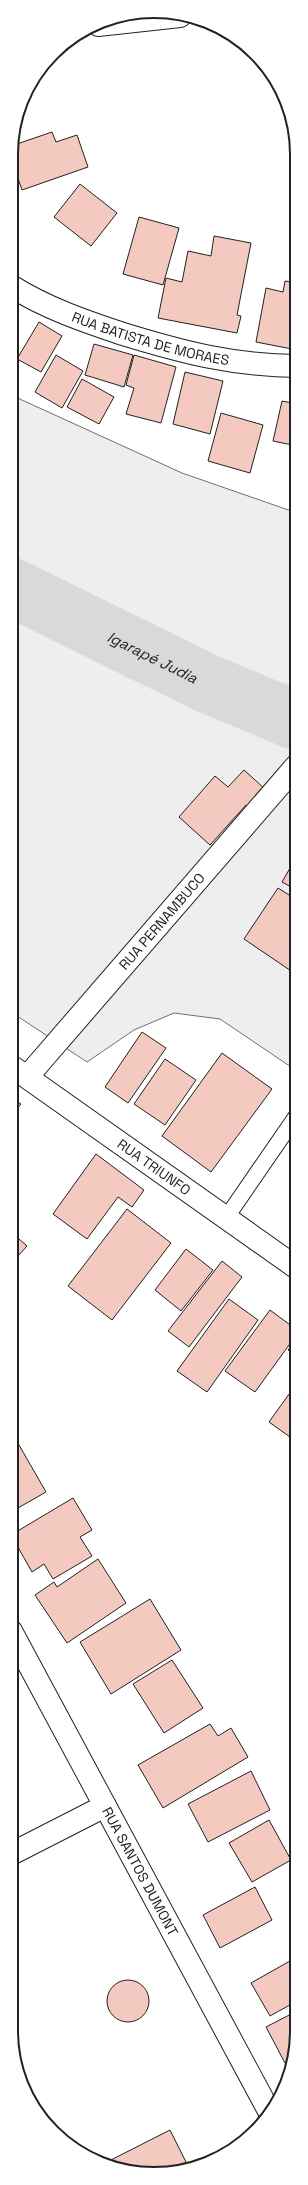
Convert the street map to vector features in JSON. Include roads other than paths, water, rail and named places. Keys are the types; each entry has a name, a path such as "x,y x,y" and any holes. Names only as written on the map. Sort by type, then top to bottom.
{"street":[{"path":"120,23 162,18"},
{"name":"RUA BATISTA DE MORAES","path":"18,291 32,300 90,323 170,348 222,361 290,366"},
{"name":"RUA PERNAMBUCO","path":"19,1072 290,773"},
{"name":"RUA TRIUNFO","path":"19,1072 290,1263"},
{"name":"RUA SANTOS DUMONT","path":"18,1644 267,2107"},
{"path":"18,1850 105,1806"}],"lane":[{"path":"226,1218 290,1125"}],"waterway":[{"name":"Igarapé Judia","path":"18,590 206,683 290,718"}]}
